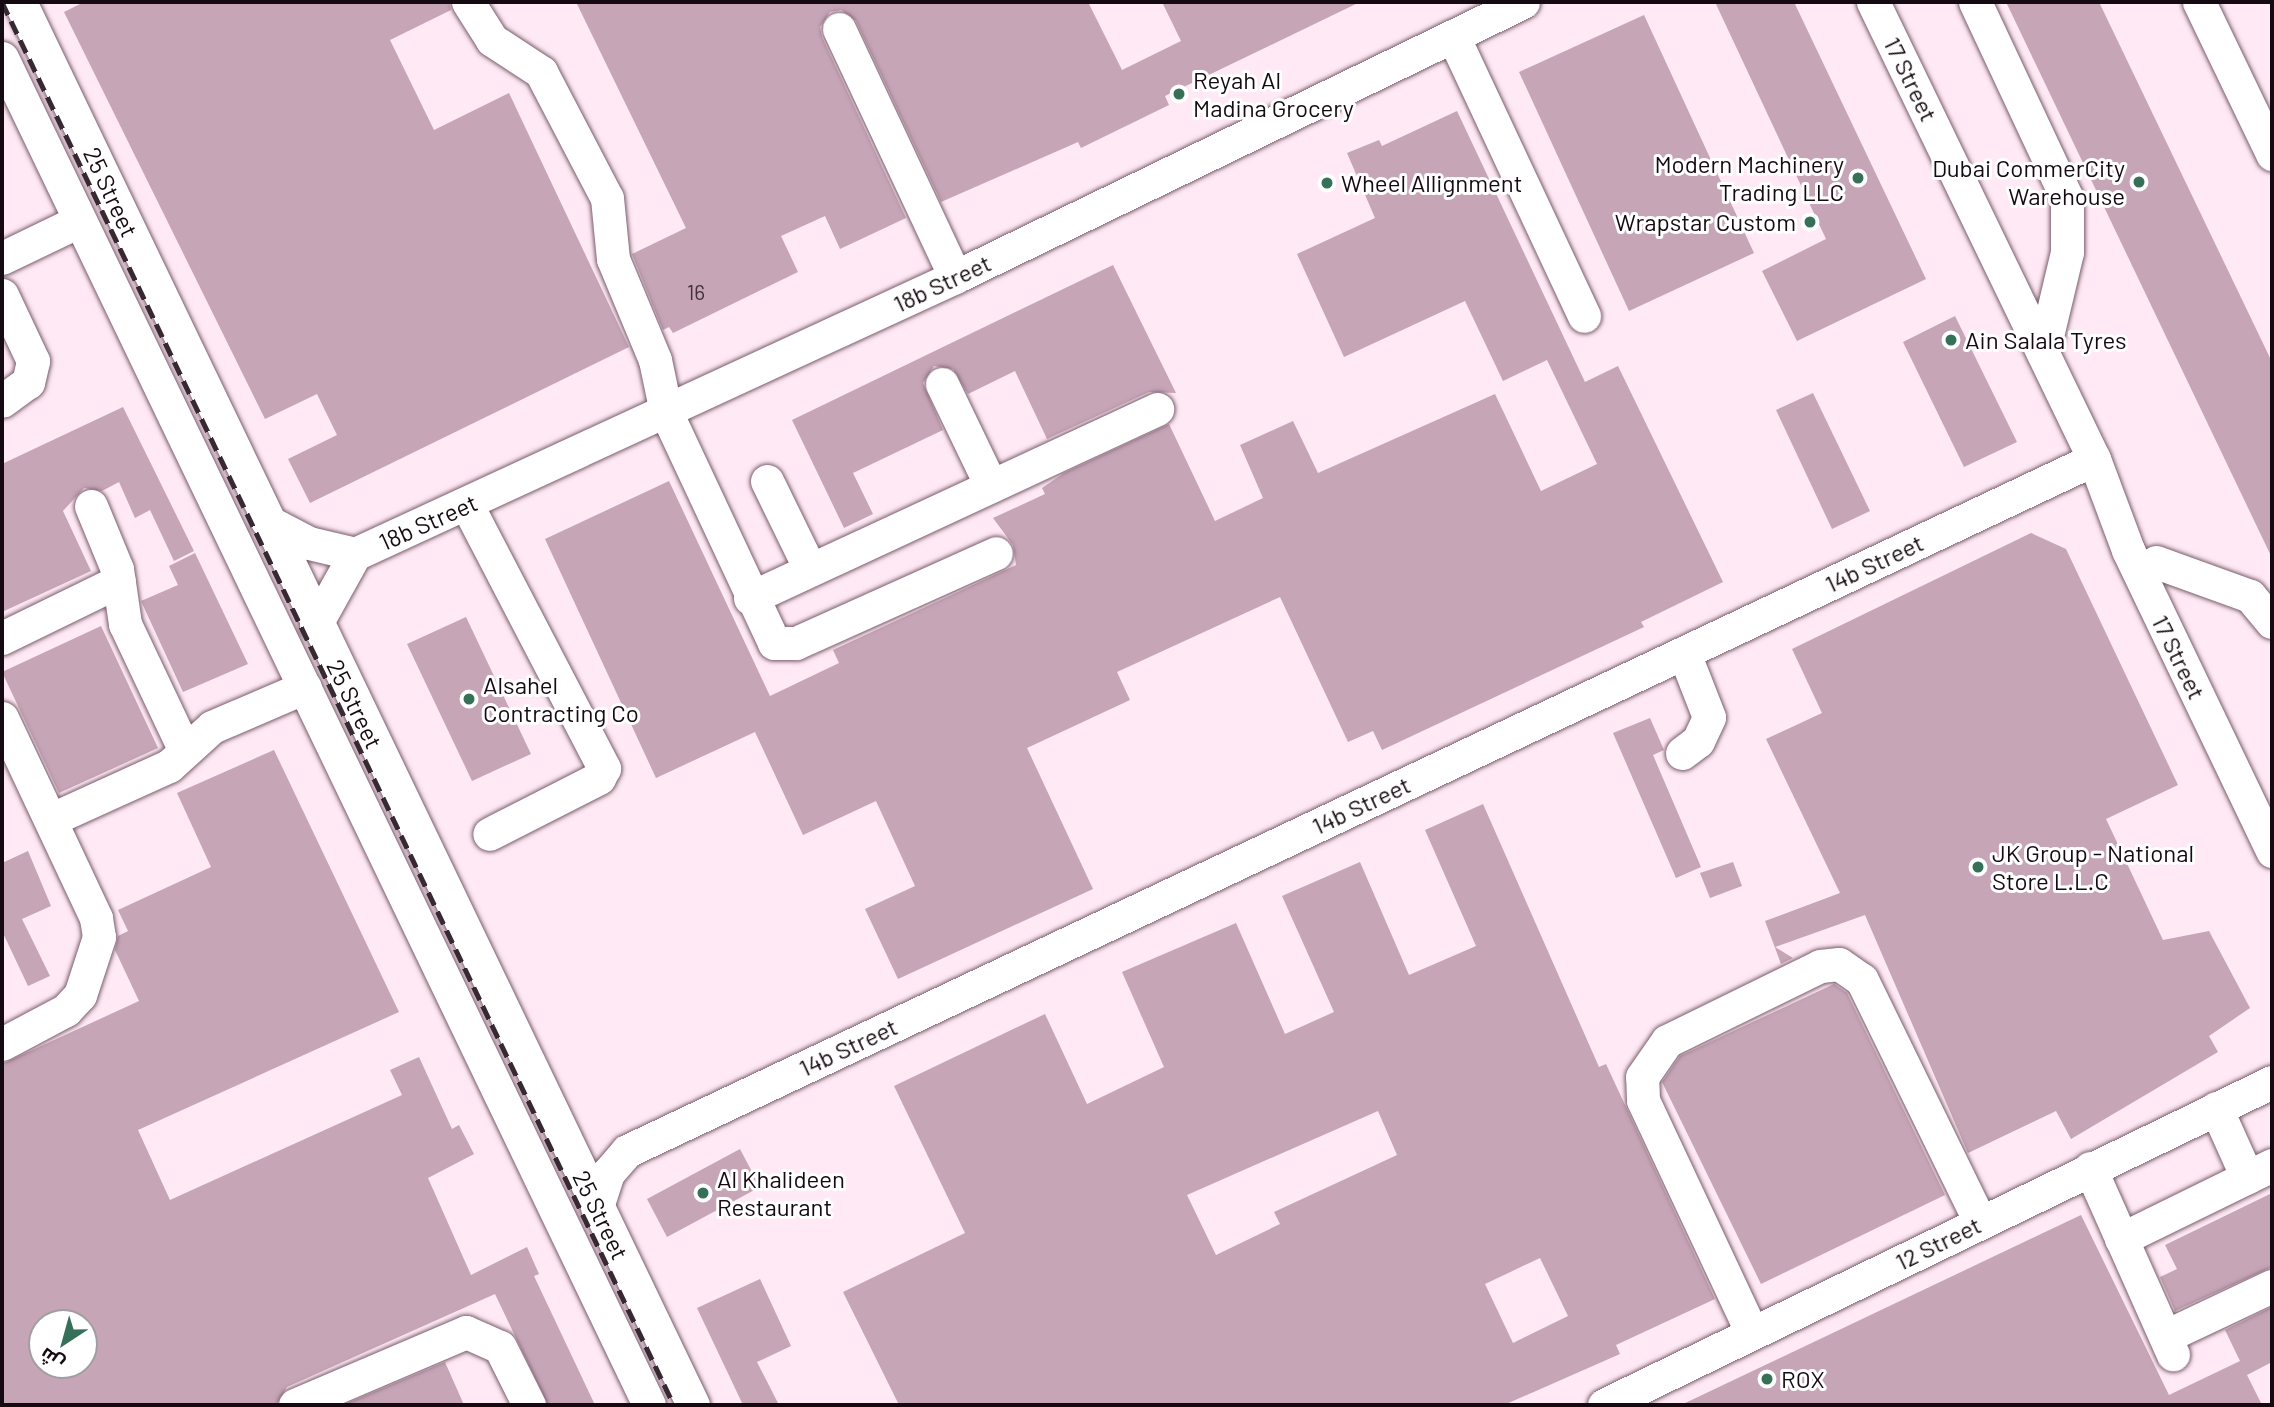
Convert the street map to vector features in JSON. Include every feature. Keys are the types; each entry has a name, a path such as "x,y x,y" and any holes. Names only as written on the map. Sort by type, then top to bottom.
{"street":[{"name":"25 Street","path":"20,2 316,624 693,1405"},
{"path":"468,2 492,40 541,72 607,198 613,259 655,360 666,412 767,634 785,646 996,553"},
{"name":"18b Street","path":"267,521 309,543 355,554 467,505 955,277 1523,2"},
{"name":"17 Street","path":"1874,2 2094,460 2128,550 2272,851"},
{"path":"1975,2 2067,198 2067,252 2043,353"},
{"path":"2199,2 2272,154"},
{"path":"839,29 955,277"},
{"path":"1453,36 1584,316"},
{"name":"25 Street","path":"2,58 649,1405"},
{"path":"2,258 79,221"},
{"path":"2,295 33,361 28,382 2,401"},
{"path":"942,384 991,486"},
{"path":"750,598 1157,410"},
{"name":"17 Street","path":"2094,460 2156,562 2272,800"},
{"name":"14b Street","path":"597,1207 608,1174 627,1151 2094,460"},
{"path":"767,481 810,569"},
{"path":"467,505 604,768 599,778 489,834"},
{"path":"91,506 119,581 125,624 185,751"},
{"name":"18b Street","path":"316,624 355,554"},
{"path":"2156,562 2250,596 2272,622"},
{"path":"2,638 119,581"},
{"path":"1682,753 1698,741 1709,717 1684,653"},
{"path":"52,819 169,766 212,727 305,687"},
{"path":"2,718 13,770 52,819 96,918 97,958 66,1010 2,1044"},
{"path":"1752,1334 1643,1100 1642,1077 1667,1041 1820,966 1839,964 1862,980 1980,1222"},
{"name":"12 Street","path":"1604,1405 2272,1082"},
{"path":"2121,1238 2260,1171 2216,1108"},
{"path":"561,1132 627,1151"},
{"path":"2090,1168 2170,1345 2272,1286"},
{"path":"295,1405 466,1332 500,1347 529,1405"}],"building":[{"path":"84,2 449,2 451,10 390,40 434,130 509,93 629,347 310,503 288,459 337,435 317,394 265,419 64,12"},
{"path":"576,2 1088,2 1122,70 1181,41 1162,2 1360,2 1165,96 1169,105 1081,148 1078,142 941,202 856,21 841,10 830,12 820,27 822,37 906,218 840,249 825,216 781,236 798,272 673,333 669,327 663,330 632,254 686,228"},
{"path":"1715,2 1794,2 1926,279 1797,341 1762,271 1826,239"},
{"name":"Dubai CommerCity Warehouse","path":"2006,2 2099,2 2272,362 2272,558"},
{"path":"1644,15 1754,253 1629,311 1519,72"},
{"path":"1457,111 1585,382 1618,366 1723,582 1641,622 1644,627 1382,750 1373,731 1348,742 1280,597 1117,672 1130,700 1027,748 1093,889 898,979 865,909 915,886 876,801 803,835 755,732 656,778 545,539 669,481 770,696 839,663 833,650 1016,565 1013,545 993,518 1045,494 1042,488 1064,473 1169,424 1215,521 1263,498 1240,445 1293,421 1318,473 1495,394 1541,491 1597,464 1547,360 1503,381 1465,301 1344,357 1297,254 1375,218 1347,153 1379,140 1382,146"},
{"path":"1113,265 1176,393 1149,392 1047,439 1015,371 968,394 953,369 934,366 923,383 943,430 853,473 873,514 844,528 792,420"},
{"path":"1955,316 2017,442 1964,467 1903,342"},
{"path":"1813,393 1870,511 1832,529 1776,410"},
{"path":"123,407 194,551 174,561 150,510 135,518 119,482 102,491 84,488 63,511 91,571 2,612 2,464"},
{"name":"JK Group - National Store L.L.C","path":"2031,533 2066,549 2178,785 2106,819 2163,940 2209,931 2250,1008 2209,1036 2218,1052 2071,1139 2056,1111 1968,1153 1865,915 1775,947 1793,958 1781,964 1765,921 1840,893 1766,739 1822,713 1792,649"},
{"path":"195,553 248,664 183,692 141,601 178,585 169,566"},
{"name":"Alsahel Contracting Co","path":"466,617 531,754 472,781 407,644"},
{"path":"101,626 158,748 59,793 2,672"},
{"path":"1650,718 1664,750 1653,755 1701,867 1676,878 1613,733"},
{"path":"274,750 399,1012 138,1130 170,1200 402,1095 390,1070 419,1057 452,1129 459,1125 474,1154 428,1178 471,1275 527,1247 539,1274 534,1276 595,1405 548,1405 495,1294 287,1387 276,1405 2,1405 2,1064 139,1001 115,950 118,936 128,931 118,910 211,867 177,793"},
{"path":"1483,804 1599,1067 1606,1064 1715,1299 1616,1345 1620,1354 1504,1405 899,1405 843,1292 965,1233 894,1086 1045,1014 1087,1104 1164,1067 1122,972 1236,923 1285,1034 1334,1012 1282,896 1360,862 1409,975 1476,946 1425,830","holes":["1378,1111 1397,1155 1274,1212 1280,1224 1216,1255 1187,1195","1540,1258 1568,1316 1513,1343 1485,1284"]},
{"path":"28,851 51,906 22,919 50,976 28,986 2,931 2,863"},
{"path":"1733,862 1742,886 1710,898 1700,873"},
{"path":"1834,984 1847,993 1945,1195 1761,1284 1662,1082 1680,1056"},
{"name":"Al Khalideen Restaurant","path":"740,1149 760,1187 667,1237 647,1199"},
{"path":"2272,1193 2272,1267 2175,1311 2160,1277 2177,1269 2165,1245"},
{"path":"2081,1215 2169,1395 2240,1361 2225,1330 2272,1307 2272,1362 2247,1375 2262,1405 1681,1405"},
{"path":"760,1279 791,1346 757,1362 779,1405 743,1405 697,1308"},
{"path":"445,1362 464,1405 343,1405"}],"railway":[{"path":"2,2 674,1405"}],"place":[{"name":"Reyah Al Madina Grocery","path":"1179,94"},
{"name":"Modern Machinery Trading LLC","path":"1858,178"},
{"name":"Dubai CommerCity Warehouse","path":"2139,182"},
{"name":"Wheel Allignment","path":"1327,183"},
{"name":"Wrapstar Custom","path":"1810,222"},
{"name":"Ain Salala Tyres","path":"1951,340"},
{"name":"Alsahel Contracting Co","path":"469,699"},
{"name":"JK Group - National Store L.L.C","path":"1978,867"},
{"name":"Al Khalideen Restaurant","path":"703,1193"},
{"name":"ROX","path":"1767,1379"}]}
